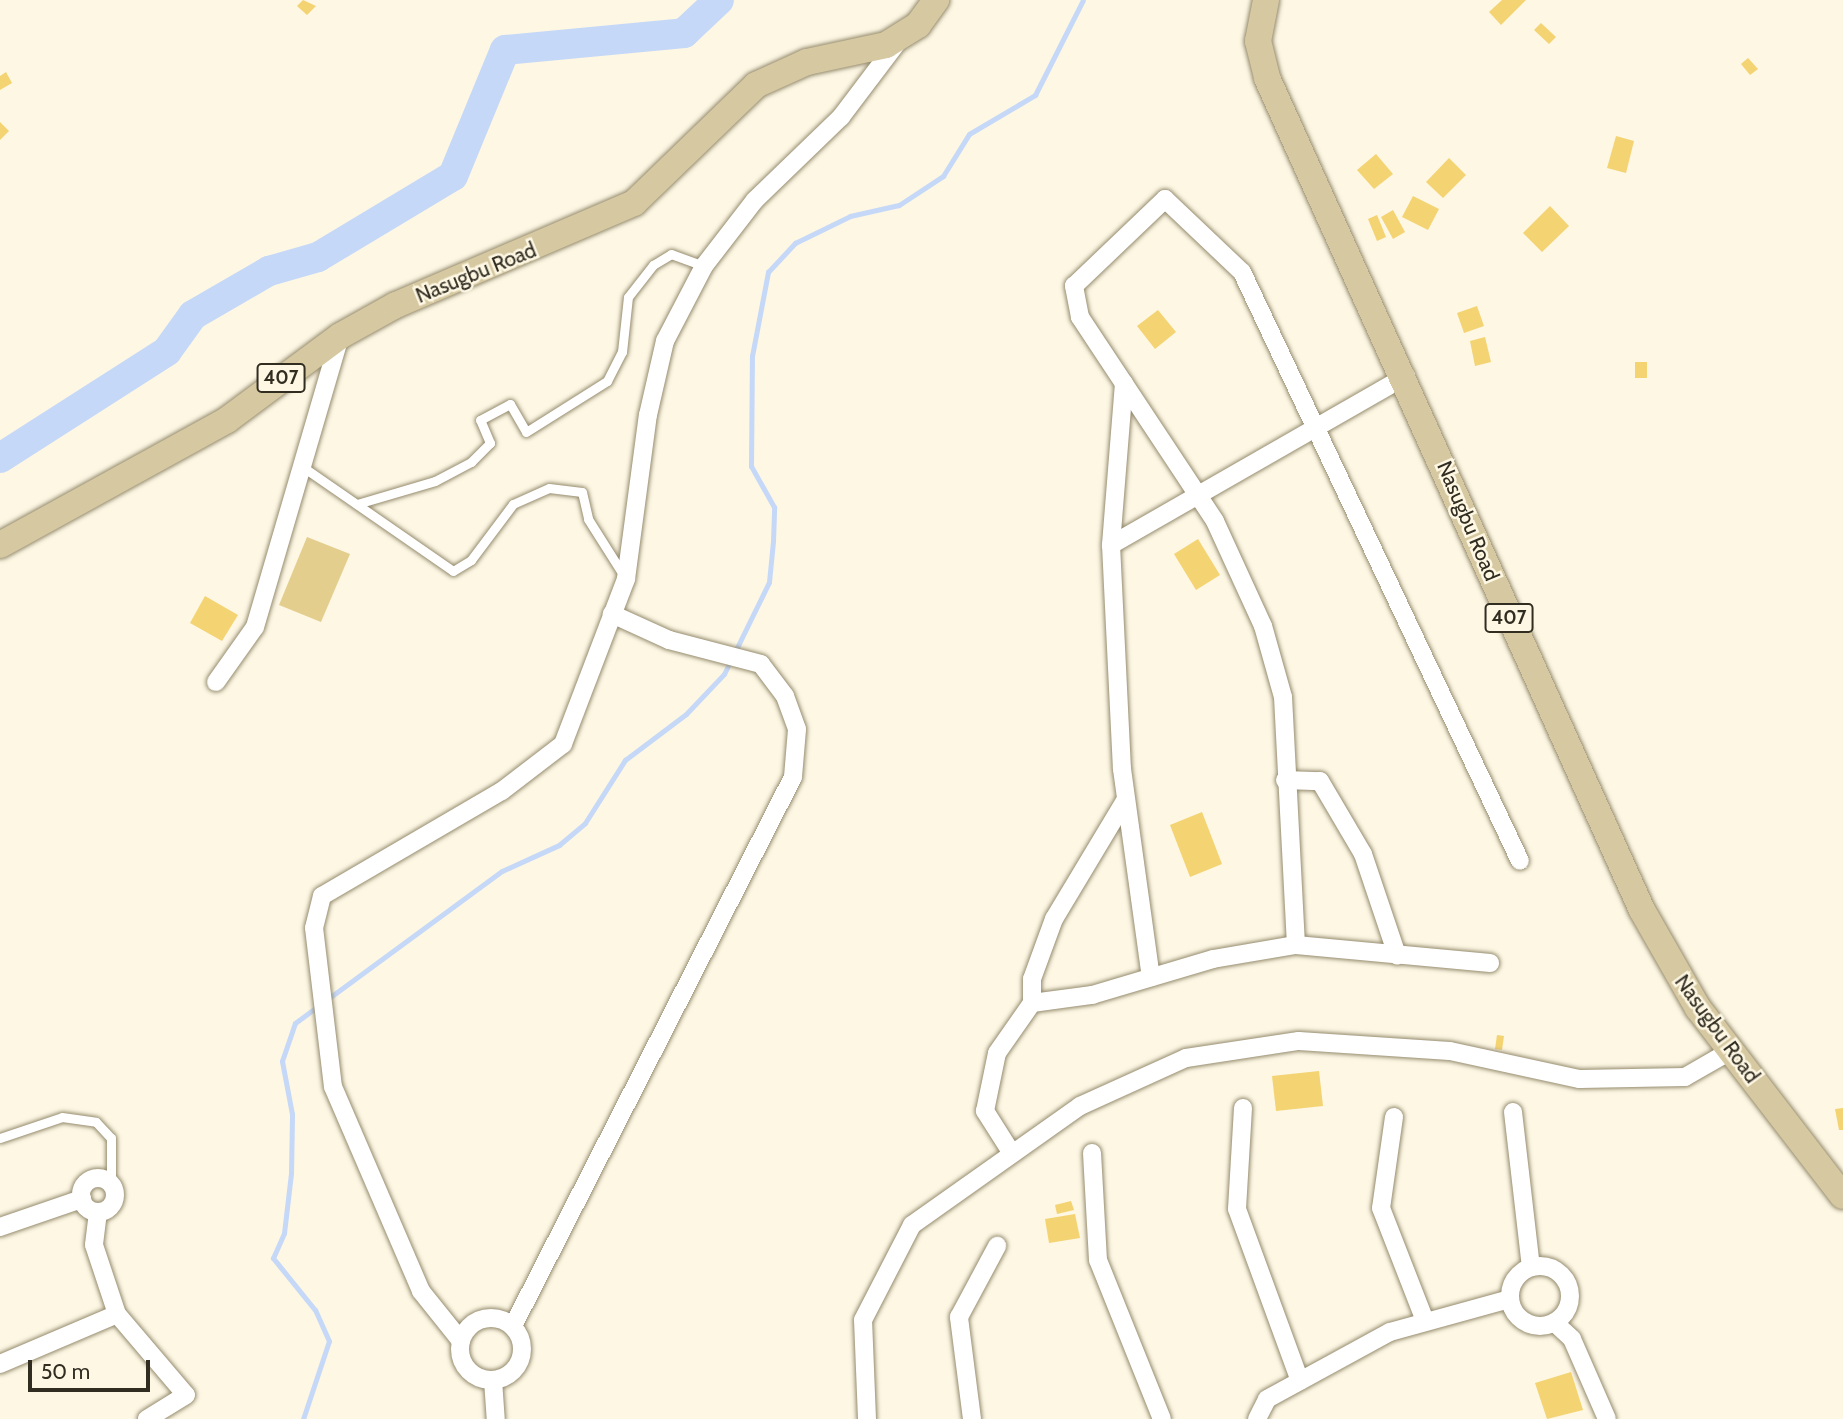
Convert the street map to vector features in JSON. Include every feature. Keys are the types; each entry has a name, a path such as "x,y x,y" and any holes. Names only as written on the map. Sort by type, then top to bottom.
{"main road":[{"path":"904,35 936,0"},
{"name":"Nasugbu Road","path":"1266,0 1258,41 1267,78 1406,376 1537,684 1642,910 1676,974 1843,1196"},
{"name":"Nasugbu Road","path":"0,545 228,420 340,336 396,305 573,234 634,203 674,170 737,99 778,73 904,35"}],"street":[{"path":"461,1341 483,1318 513,1326 522,1342 520,1360 510,1374 494,1380 470,1372 461,1341 421,1291 375,1191 333,1087 331,1044 314,928 322,896 502,791 563,744 626,579 648,415 665,341 704,266 755,200 841,117 904,35"},
{"path":"1296,945 1285,780 1283,696 1263,626 1197,494 1080,317 1074,286 1165,199 1242,272 1520,860"},
{"path":"216,682 255,627 298,464 340,336"},
{"path":"1111,545 1313,424 1406,376"},
{"path":"1124,383 1111,545 1125,801 1151,977"},
{"path":"513,1326 793,777 797,729 785,696 761,664 708,650 612,614"},
{"path":"1285,780 1320,781 1363,854 1397,955"},
{"path":"1011,1152 985,1111 997,1054 1032,1003 1032,979 1054,919 1125,801"},
{"path":"1032,1003 1296,945 1490,962"},
{"path":"867,1419 863,1320 912,1225 1011,1152 1080,1107 1186,1058 1299,1041 1450,1051 1580,1079 1685,1077 1731,1050"},
{"path":"1243,1108 1237,1209 1300,1381"},
{"path":"1513,1112 1531,1267"},
{"path":"1394,1117 1381,1208 1425,1321"},
{"path":"1092,1153 1098,1259 1162,1419"},
{"path":"82,1199 89,1180 111,1183 113,1203 98,1212"},
{"path":"82,1199 98,1212"},
{"path":"0,1227 82,1199"},
{"path":"98,1212 93,1245 124,1329 184,1387 186,1395 147,1419"},
{"path":"972,1419 959,1317 997,1246"},
{"path":"1555,1323 1568,1308 1570,1288 1559,1272 1531,1267 1515,1279 1510,1299 1526,1323 1555,1323 1572,1339 1607,1419"},
{"path":"1257,1419 1267,1399 1390,1332 1510,1299"},
{"path":"0,1364 117,1314"},
{"path":"494,1380 496,1419"}],"lane":[{"path":"357,504 435,481 471,462 490,443 480,420 510,404 526,432 607,381 622,352 628,297 653,265 671,254 704,266"},
{"path":"298,464 453,571 471,560 513,504 549,488 582,492 587,519 626,579"},
{"path":"0,1138 62,1117 96,1122 111,1138 111,1183"}],"shaded area":[{"path":"307,537 350,554 321,622 279,605"}],"building":[{"path":"303,0 316,6 307,15 297,6"},
{"path":"1502,0 1526,0 1501,25 1489,12"},
{"path":"1541,23 1556,37 1549,44 1534,30"},
{"path":"1748,58 1758,69 1750,75 1741,64"},
{"path":"6,72 12,83 0,90 0,76"},
{"path":"0,122 9,131 0,140"},
{"path":"1616,136 1634,141 1626,173 1607,168"},
{"path":"1376,154 1393,174 1374,189 1357,170"},
{"path":"1449,158 1466,175 1443,198 1426,182"},
{"path":"1413,196 1439,209 1428,230 1402,217"},
{"path":"1550,206 1569,226 1542,252 1523,233"},
{"path":"1393,210 1405,232 1393,239 1381,217"},
{"path":"1377,215 1386,237 1377,241 1368,219"},
{"path":"1477,306 1484,326 1464,333 1457,313"},
{"path":"1158,310 1176,332 1155,349 1137,326"},
{"path":"1485,337 1491,362 1475,366 1470,341"},
{"path":"1635,362 1647,362 1647,378 1635,378"},
{"path":"1198,539 1220,575 1196,590 1174,554"},
{"path":"205,596 238,615 222,641 190,623"},
{"path":"1202,812 1222,864 1190,877 1170,825"},
{"path":"1497,1035 1504,1036 1502,1050 1495,1049"},
{"path":"1319,1071 1323,1106 1276,1111 1272,1076"},
{"path":"1843,1108 1843,1130 1839,1130 1835,1109"},
{"path":"1071,1201 1074,1210 1057,1214 1055,1205"},
{"path":"1075,1214 1080,1238 1049,1243 1045,1219"},
{"path":"1571,1372 1583,1410 1547,1419 1535,1383"}],"waterway":[{"path":"0,458 167,351 193,315 269,271 318,257 453,176 505,50 684,33 719,0"},
{"path":"303,1419 329,1341 315,1310 273,1258 284,1233 291,1173 292,1114 282,1061 295,1023 502,871 559,845 585,823 625,760 686,714 724,674 769,582 774,507 751,466 752,356 768,272 795,243 850,216 899,205 943,176 969,134 1035,95 1083,0"}]}
